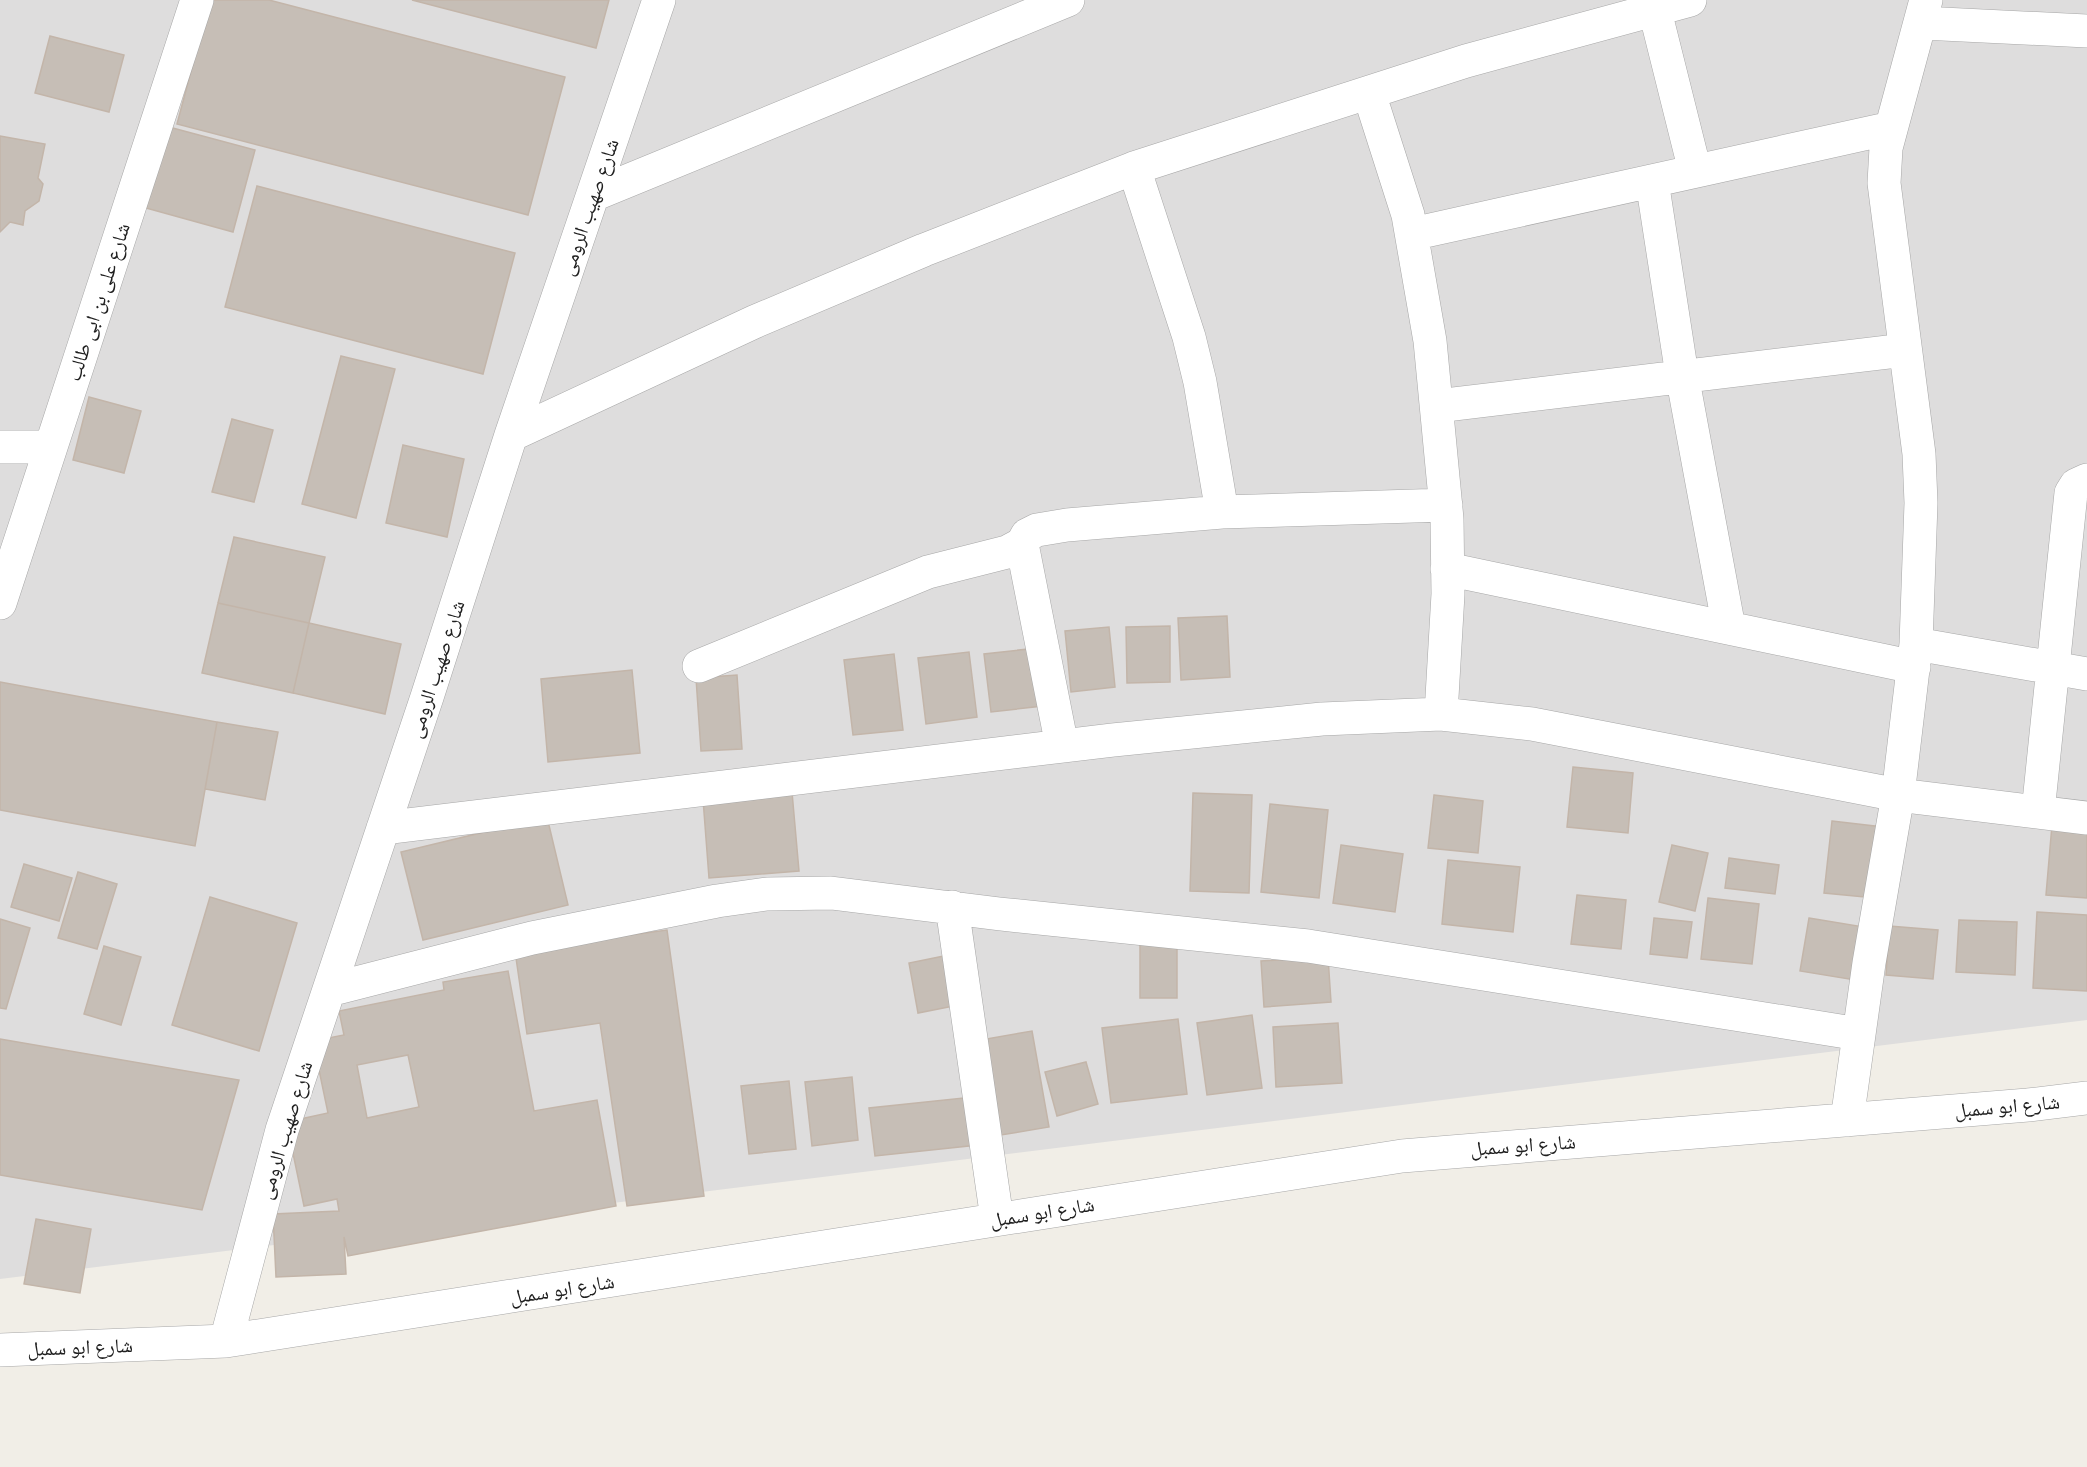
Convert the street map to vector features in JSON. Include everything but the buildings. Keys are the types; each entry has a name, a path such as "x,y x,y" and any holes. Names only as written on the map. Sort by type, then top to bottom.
{"street":[{"name":"شارع على بن ابى طالب","path":"0,603 197,0"},
{"name":"شارع صهيب الرومى","path":"226,1341 282,1130 659,0"},
{"path":"593,195 1068,0"},
{"path":"512,435 754,322 1134,168 1467,61 1690,0"},
{"path":"1655,11 1695,171"},
{"path":"1847,1120 1869,963 1898,795 1915,655 1921,503 1919,454 1884,183 1886,148 1924,11 2087,31"},
{"path":"1369,93 1412,234 1430,341 1446,505 1448,569 1441,714"},
{"path":"1412,234 1891,128"},
{"path":"1134,168 1189,337 1200,382 1222,513"},
{"path":"1652,181 1682,375 1729,628"},
{"path":"1437,406 1905,350"},
{"path":"0,447 51,447"},
{"path":"2038,812 2071,493 2076,485 2087,480"},
{"path":"699,666 911,579 1007,552 1022,544 1032,532 1066,525 1222,513 1446,505"},
{"path":"1022,544 1062,746"},
{"path":"1448,569 1729,628 1915,655 2052,668 2087,674"},
{"path":"383,828 1062,746 1322,718 1441,714 1532,724 1898,795 2087,818"},
{"path":"329,990 532,938 740,896 831,893 1392,957 1859,1034"},
{"path":"952,908 998,1219"},
{"name":"شارع ابو سمبل","path":"0,1350 226,1341 1402,1156 2087,1098"}],"shaded area":[{"path":"0,0 2087,0 2087,1020 0,1279"}]}
